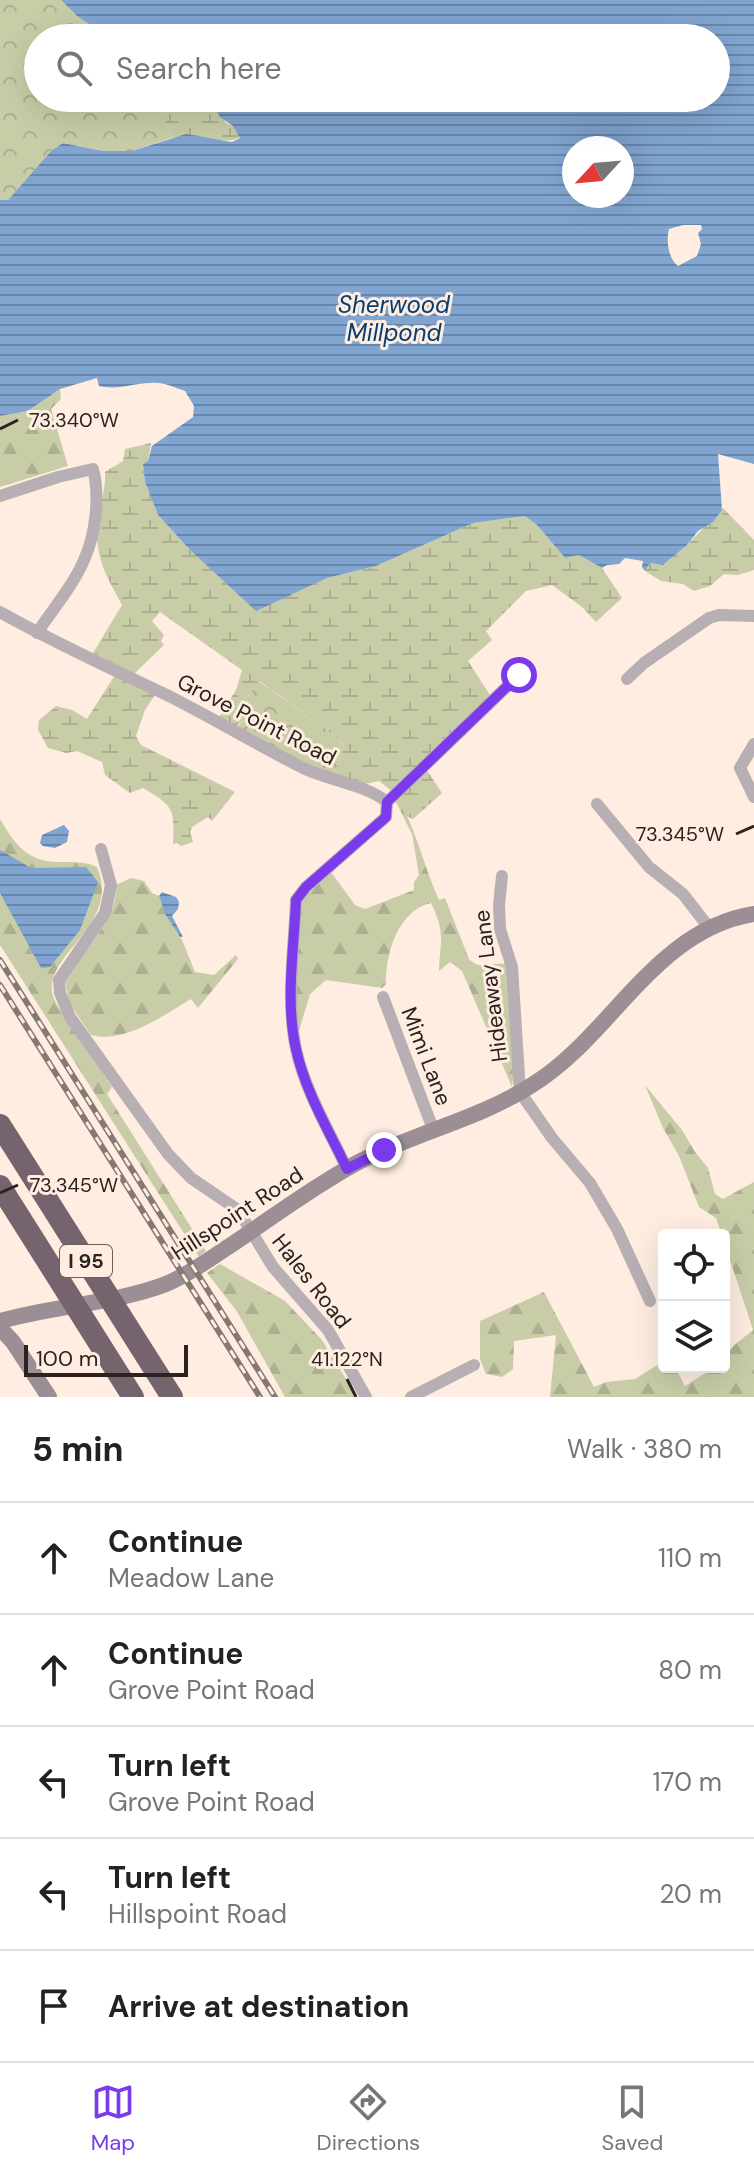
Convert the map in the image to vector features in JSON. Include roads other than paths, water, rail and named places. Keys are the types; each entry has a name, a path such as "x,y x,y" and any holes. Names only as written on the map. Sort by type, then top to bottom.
{"highway":[{"name":"I 95","path":"0,1125 172,1397"},
{"name":"I 95","path":"0,1186 133,1397"}],"street":[{"path":"0,496 93,469 97,485 84,562 37,633"},
{"name":"Grove Point Road","path":"0,612 305,769 379,795 387,802"},
{"path":"627,679 644,663 709,618 719,615 754,616"},
{"path":"347,1169 310,1090 296,1050 291,1007 296,900 306,887 386,817 387,802 519,675"},
{"path":"754,744 740,768 754,797"},
{"path":"597,804 649,867 683,894 710,929"},
{"name":"Hales Road","path":"101,849 111,885 105,913 59,980 60,993 70,1017 168,1154 191,1178 238,1210 273,1267 328,1330 366,1397"},
{"name":"Hideaway Lane","path":"502,876 499,905 501,935 512,967 520,1092"},
{"name":"Hillspoint Road","path":"0,1321 138,1292 173,1281 347,1169 520,1092 548,1076 575,1053 667,957 710,929 754,914"},
{"name":"Mimi Lane","path":"383,997 433,1129"},
{"path":"520,1092 552,1138 590,1183 617,1229 650,1301"},
{"path":"0,1328 13,1342 49,1397"},
{"path":"411,1397 474,1365"}],"water":[{"name":"Sherwood Millpond","path":"61,0 754,0 754,464 718,454 722,510 713,522 698,531 663,565 650,563 645,571 643,561 625,558 619,564 602,568 579,555 565,558 537,525 525,516 473,523 376,566 327,578 256,611 190,550 158,515 145,482 143,464 148,461 152,446 193,417 194,406 185,391 159,383 99,386 97,378 60,389 28,411 0,416 0,200 8,200 52,150 63,143 103,151 132,151 186,134 232,142 240,138 233,126 217,112 730,112 730,24 89,24","holes":["683,225 701,225 698,233 701,244 697,256 678,266 670,254 669,229"]},
{"path":"64,825 69,831 67,842 55,848 40,843 42,835"},
{"path":"0,850 31,868 86,867 98,882 80,930 50,967 41,968 0,893"},
{"path":"162,892 176,897 179,902 172,916 183,937 165,914 159,896"}],"railway":[{"path":"0,960 275,1397"},
{"path":"0,985 260,1397"}]}
